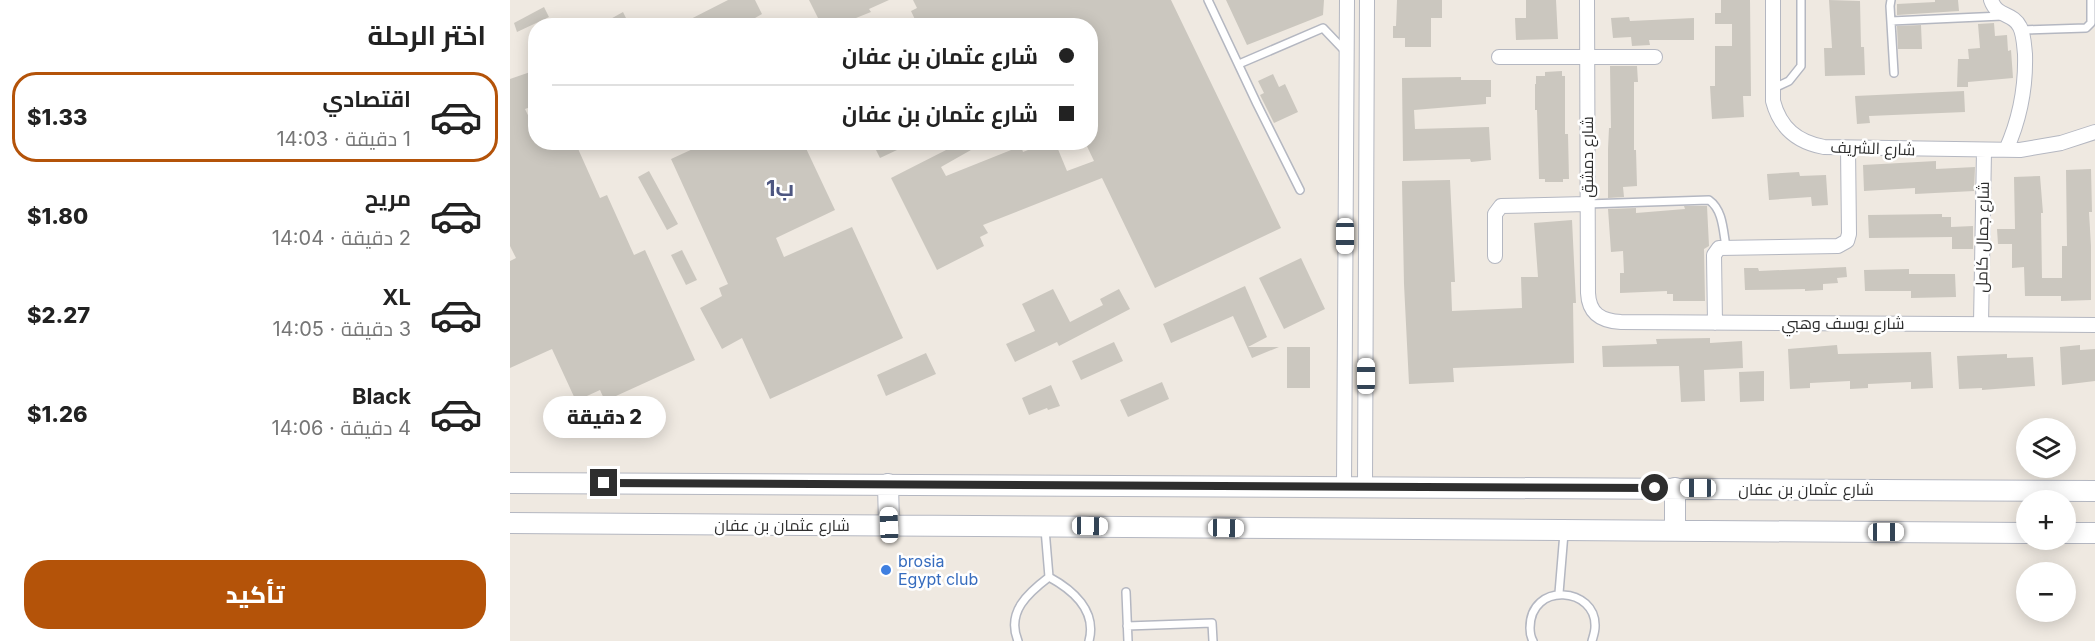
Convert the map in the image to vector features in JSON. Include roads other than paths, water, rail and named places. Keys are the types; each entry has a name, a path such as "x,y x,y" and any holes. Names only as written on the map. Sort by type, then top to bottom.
{"main road":[{"name":"شارع عثمان بن عفان","path":"510,483 2095,490"},
{"path":"888,484 889,525"},
{"path":"1675,531 1676,488"},
{"name":"شارع عثمان بن عفان","path":"510,523 2016,533"},
{"path":"2076,533 2095,534"}],"street":[{"path":"1344,486 1347,0"},
{"path":"1365,486 1367,0"},
{"name":"شارع دمشق","path":"1587,0 1588,293 1589,303 1594,313"},
{"name":"شارع الشريف","path":"1773,0 1772,88 1776,113 1782,124 1794,136 1812,145 1848,148 2006,150 2047,146 2095,132"},
{"path":"1990,0 1996,11 2017,22 2022,30 2025,65 2023,96 2018,119 2006,150"},
{"path":"1499,57 1655,57"},
{"path":"1715,323 1714,255 1719,248 1844,244 1849,234 1848,148"},
{"name":"شارع جمال كامل","path":"1981,324 1984,151"},
{"path":"1495,256 1495,214 1501,206 1587,204"},
{"path":"1345,281 1366,282"},
{"name":"شارع يوسف وهبي","path":"1594,313 1599,318 1612,322 2095,325"},
{"path":"1345,333 1366,332"}],"lane":[{"path":"1208,0 1300,190"},
{"path":"1772,88 1789,81 1801,66 1801,0"},
{"path":"1891,0 1894,74"},
{"path":"2022,30 2086,28 2091,23 2091,0"},
{"path":"1891,21 2006,16"},
{"path":"1239,64 1323,28 1346,53"},
{"path":"1587,204 1709,200 1719,211 1726,247"},
{"path":"1045,526 1049,577"},
{"path":"1559,593 1564,530"},
{"path":"1018,641 1014,625 1016,612 1029,592 1049,577"},
{"path":"1049,577 1067,587 1083,605 1092,629 1089,641"},
{"path":"1126,592 1128,641"},
{"path":"1533,641 1530,637 1530,617 1542,601 1559,593 1578,597 1590,609 1596,625 1592,641"},
{"path":"1127,626 1212,623 1213,641"}],"place":[{"name":"brosia Egypt club","path":"886,570"}],"district":[{"name":"ب1","path":"780,188"}]}
